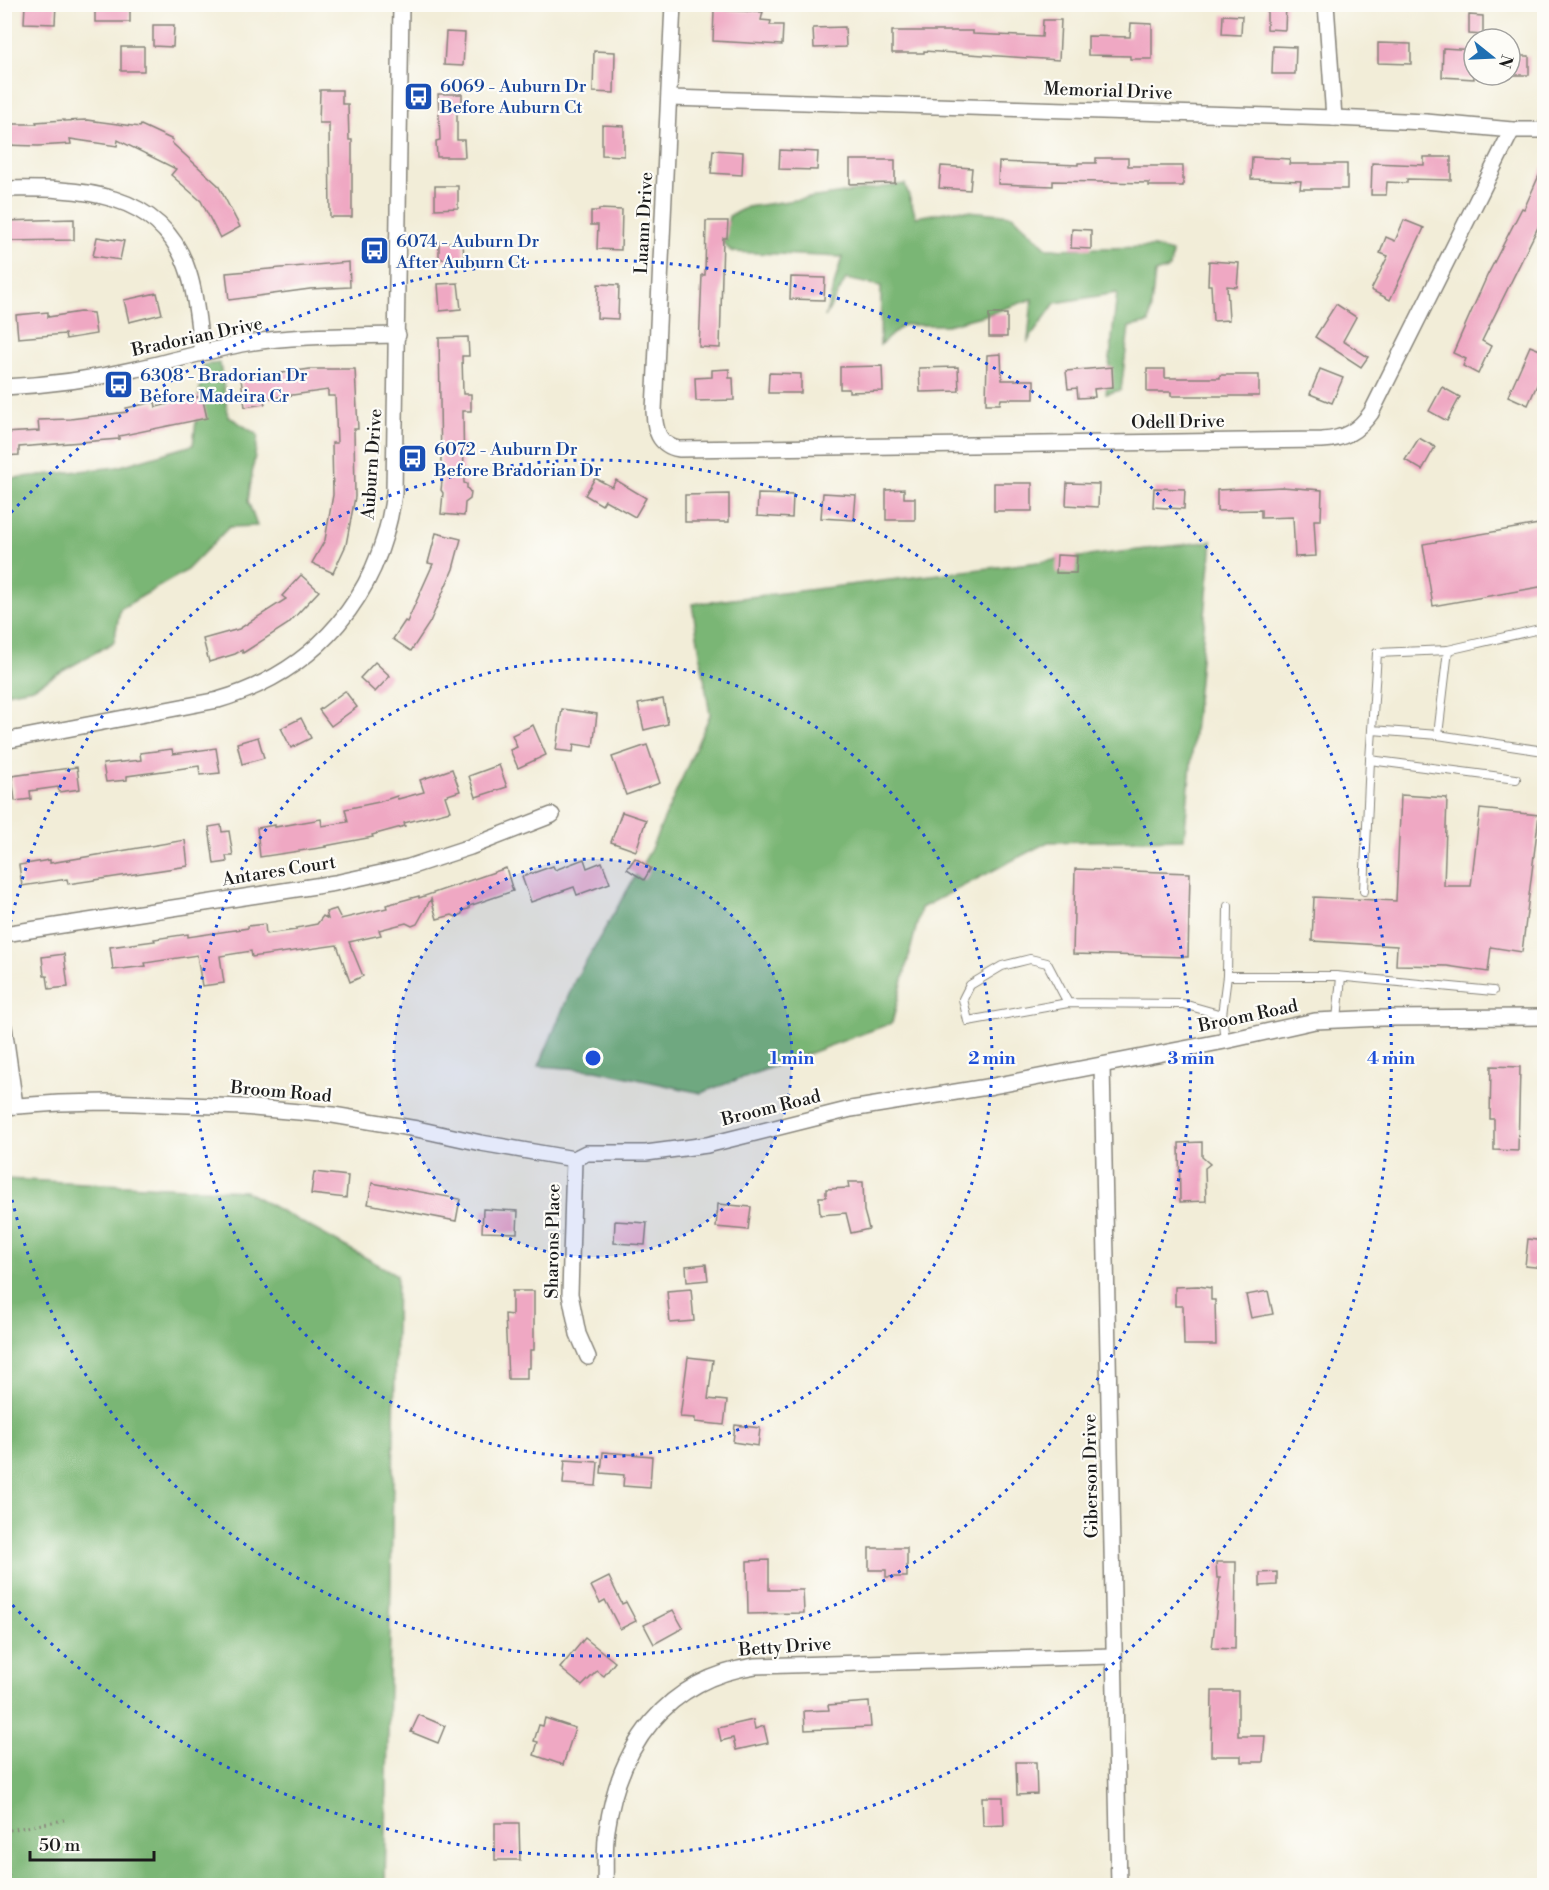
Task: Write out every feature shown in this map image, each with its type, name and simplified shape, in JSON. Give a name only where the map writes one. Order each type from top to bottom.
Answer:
[{"type":"street","name":"Auburn Drive","points":[[4,741],[234,695],[268,681],[289,668],[327,636],[348,612],[364,587],[380,554],[394,493],[401,4]]},
{"type":"street","name":"Luann Drive","points":[[662,442],[655,425],[654,411],[670,98],[672,4]]},
{"type":"street","points":[[1326,4],[1334,118]]},
{"type":"street","name":"Memorial Drive","points":[[670,98],[1334,118],[1426,122],[1512,130],[1545,130]]},
{"type":"street","name":"Odell Drive","points":[[662,442],[670,448],[679,449],[1341,438],[1358,428],[1371,413],[1512,130]]},
{"type":"street","points":[[4,189],[48,188],[100,194],[134,206],[158,224],[174,242],[189,274],[202,352]]},
{"type":"street","name":"Bradorian Drive","points":[[4,387],[69,381],[136,369],[202,352],[250,343],[310,337],[398,336]]},
{"type":"street","name":"Antares Court","points":[[4,934],[334,883],[409,867],[470,847],[552,815]]},
{"type":"street","name":"Broom Road","points":[[10,1106],[59,1102],[144,1102],[243,1107],[333,1115],[574,1159],[586,1153],[646,1153],[707,1144],[851,1109],[993,1086],[1315,1021],[1545,1017]]},
{"type":"street","points":[[4,1027],[10,1106]]},
{"type":"street","name":"Giberson Drive","points":[[1102,1065],[1119,1886]]},
{"type":"street","name":"Sharons Place","points":[[574,1159],[570,1294],[578,1334],[588,1357]]},
{"type":"street","name":"Betty Drive","points":[[605,1886],[606,1832],[619,1776],[630,1752],[644,1730],[662,1710],[682,1694],[705,1681],[729,1671],[755,1666],[1113,1656]]},
{"type":"lane","points":[[1364,891],[1377,653],[1448,650],[1545,628]]},
{"type":"lane","points":[[1438,735],[1448,650]]},
{"type":"lane","points":[[1372,730],[1438,735],[1545,751]]},
{"type":"lane","points":[[1370,760],[1516,779]]},
{"type":"lane","points":[[1225,1041],[1222,1015],[1227,976],[1228,906]]},
{"type":"lane","points":[[1068,1003],[1047,963],[1030,959],[1002,966],[970,985],[963,999],[968,1021],[1068,1003],[1183,1005],[1222,1015]]},
{"type":"lane","points":[[1227,976],[1341,977],[1493,991]]},
{"type":"lane","points":[[1337,1020],[1341,977]]},
{"type":"path","points":[[4,1831],[64,1820]]},
{"type":"path","points":[[4,1851],[11,1886]]},
{"type":"green space","points":[[905,184],[916,217],[957,210],[1012,215],[1048,249],[1154,247],[1172,252],[1170,268],[1155,273],[1149,323],[1129,327],[1121,390],[1106,394],[1117,293],[1055,303],[1028,341],[1032,299],[947,325],[903,325],[880,345],[881,286],[846,279],[825,317],[842,257],[732,252],[723,243],[729,216],[747,207]]},
{"type":"green space","points":[[220,363],[228,416],[258,435],[248,501],[257,526],[229,527],[186,571],[120,609],[114,642],[33,688],[5,693],[5,479],[117,467],[193,445],[203,365]]},
{"type":"green space","points":[[1212,541],[1184,839],[1048,842],[921,908],[892,1023],[701,1093],[596,1070],[539,1066],[575,980],[650,851],[710,715],[692,604]]},
{"type":"green space","points":[[4,1179],[245,1191],[397,1275],[385,1885],[5,1885]]},
{"type":"building","points":[[25,4],[56,4],[55,24],[24,23]]},
{"type":"building","points":[[95,4],[130,4],[130,22],[95,22]]},
{"type":"building","points":[[1267,4],[1286,4],[1285,30],[1267,29]]},
{"type":"building","points":[[714,10],[763,12],[761,20],[771,21],[770,25],[783,25],[782,45],[713,41]]},
{"type":"building","points":[[1223,15],[1242,16],[1241,35],[1222,34]]},
{"type":"building","points":[[1469,15],[1483,16],[1483,27],[1469,27]]},
{"type":"building","points":[[1043,20],[1061,20],[1059,60],[924,51],[924,53],[892,53],[892,31],[973,31],[973,34],[1042,37]]},
{"type":"building","points":[[1131,23],[1152,24],[1152,59],[1088,55],[1088,36],[1130,37]]},
{"type":"building","points":[[153,25],[174,25],[173,47],[153,46]]},
{"type":"building","points":[[845,27],[846,47],[814,48],[813,28]]},
{"type":"building","points":[[446,32],[465,33],[463,66],[444,65]]},
{"type":"building","points":[[1378,43],[1411,44],[1411,64],[1378,63]]},
{"type":"building","points":[[1273,46],[1296,47],[1295,74],[1272,74]]},
{"type":"building","points":[[121,47],[144,47],[144,71],[121,71]]},
{"type":"building","points":[[1443,48],[1462,49],[1462,78],[1442,77]]},
{"type":"building","points":[[594,51],[615,52],[614,93],[593,92]]},
{"type":"building","points":[[1522,56],[1529,56],[1529,75],[1522,75]]},
{"type":"building","points":[[320,90],[342,90],[342,104],[348,104],[349,140],[352,140],[352,217],[330,217],[329,123],[319,123]]},
{"type":"building","points":[[438,94],[462,94],[462,110],[457,110],[457,140],[464,140],[465,157],[437,157],[436,141],[440,140]]},
{"type":"building","points":[[87,120],[140,127],[141,125],[173,140],[172,143],[218,185],[240,227],[220,238],[201,201],[171,175],[176,169],[118,140],[117,146],[70,139],[71,144],[4,145],[4,124],[37,124],[36,122]]},
{"type":"building","points":[[602,125],[624,126],[624,156],[602,155]]},
{"type":"building","points":[[713,150],[743,152],[742,175],[711,173]]},
{"type":"building","points":[[780,150],[818,152],[817,170],[779,169]]},
{"type":"building","points":[[1252,157],[1290,159],[1289,164],[1347,164],[1347,189],[1300,189],[1301,181],[1251,179]]},
{"type":"building","points":[[1424,157],[1451,157],[1451,180],[1407,179],[1407,183],[1387,182],[1386,195],[1371,195],[1372,163],[1424,165]]},
{"type":"building","points":[[1096,158],[1128,158],[1128,166],[1183,166],[1183,186],[1053,181],[1053,186],[998,184],[999,162],[1078,165],[1078,163],[1096,163]]},
{"type":"building","points":[[850,160],[895,160],[895,183],[850,184]]},
{"type":"building","points":[[1545,162],[1545,213],[1482,341],[1491,346],[1478,374],[1463,366],[1466,359],[1453,353],[1487,276],[1522,208],[1524,209]]},
{"type":"building","points":[[941,166],[972,168],[970,190],[939,188]]},
{"type":"building","points":[[435,186],[458,186],[458,208],[435,209]]},
{"type":"building","points":[[599,209],[622,210],[621,250],[597,249],[598,225],[591,225],[591,211],[599,211]]},
{"type":"building","points":[[74,219],[74,240],[4,241],[4,221]]},
{"type":"building","points":[[1404,220],[1424,228],[1390,300],[1371,290],[1388,256],[1380,253],[1386,237],[1395,241]]},
{"type":"building","points":[[706,221],[728,221],[727,238],[723,238],[720,348],[699,347],[702,275],[705,275]]},
{"type":"building","points":[[1072,229],[1091,230],[1091,249],[1071,248]]},
{"type":"building","points":[[97,237],[124,241],[120,260],[93,256]]},
{"type":"building","points":[[439,242],[463,242],[464,259],[439,259]]},
{"type":"building","points":[[1209,261],[1239,263],[1237,287],[1227,286],[1229,320],[1213,321],[1211,285],[1208,285]]},
{"type":"building","points":[[349,262],[350,287],[310,289],[229,300],[226,273]]},
{"type":"building","points":[[791,277],[825,278],[824,300],[790,299]]},
{"type":"building","points":[[458,283],[461,309],[440,311],[438,284]]},
{"type":"building","points":[[598,284],[619,285],[618,319],[597,318]]},
{"type":"building","points":[[157,293],[162,314],[129,322],[124,300]]},
{"type":"building","points":[[1336,304],[1356,317],[1343,341],[1368,357],[1361,367],[1315,337]]},
{"type":"building","points":[[48,312],[48,317],[80,312],[93,313],[96,334],[66,339],[65,334],[18,338],[16,315]]},
{"type":"building","points":[[989,314],[1007,314],[1007,337],[989,337]]},
{"type":"building","points":[[468,337],[469,356],[462,356],[463,394],[471,394],[471,411],[463,411],[464,483],[467,484],[471,493],[470,499],[465,503],[464,516],[441,514],[444,465],[441,466],[439,338]]},
{"type":"building","points":[[1530,346],[1545,352],[1545,367],[1528,405],[1508,396]]},
{"type":"building","points":[[1001,354],[1002,380],[1034,380],[1034,399],[1001,399],[1000,404],[986,404],[987,355]]},
{"type":"building","points":[[882,366],[883,391],[849,392],[849,389],[840,389],[840,367]]},
{"type":"building","points":[[958,367],[959,391],[920,392],[919,368]]},
{"type":"building","points":[[1112,367],[1113,387],[1094,389],[1095,397],[1078,398],[1077,388],[1068,389],[1066,371]]},
{"type":"building","points":[[310,369],[355,369],[358,429],[354,429],[355,497],[346,545],[333,573],[312,563],[325,540],[333,495],[332,443],[337,443],[335,396],[328,396],[328,390],[264,399],[265,404],[245,407],[241,379]]},
{"type":"building","points":[[729,369],[729,378],[733,378],[734,400],[696,401],[695,378],[712,377],[712,370]]},
{"type":"building","points":[[1147,369],[1165,369],[1165,378],[1259,375],[1259,396],[1171,396],[1171,392],[1147,392]]},
{"type":"building","points":[[1320,369],[1343,378],[1332,403],[1310,394]]},
{"type":"building","points":[[769,373],[801,374],[801,393],[768,393]]},
{"type":"building","points":[[1442,387],[1460,397],[1447,421],[1429,411]]},
{"type":"building","points":[[202,396],[207,418],[119,436],[119,439],[19,447],[19,455],[4,456],[4,433],[39,431],[38,420],[70,419],[127,412],[126,408],[155,402],[156,407]]},
{"type":"building","points":[[1419,438],[1435,447],[1422,470],[1405,460]]},
{"type":"building","points":[[595,478],[612,487],[616,480],[646,498],[635,517],[605,500],[602,505],[585,495]]},
{"type":"building","points":[[994,483],[1032,483],[1032,511],[994,511]]},
{"type":"building","points":[[1067,483],[1099,484],[1098,507],[1066,505]]},
{"type":"building","points":[[1282,487],[1322,490],[1321,520],[1314,520],[1316,556],[1295,557],[1293,517],[1261,518],[1261,510],[1217,511],[1217,490]]},
{"type":"building","points":[[1154,488],[1185,489],[1184,509],[1153,507]]},
{"type":"building","points":[[904,489],[904,498],[915,498],[915,520],[886,520],[886,490]]},
{"type":"building","points":[[823,493],[856,495],[854,520],[821,518]]},
{"type":"building","points":[[729,494],[729,522],[685,522],[685,495]]},
{"type":"building","points":[[758,494],[793,495],[792,518],[757,516]]},
{"type":"building","points":[[1545,523],[1545,586],[1433,606],[1423,544]]},
{"type":"building","points":[[436,533],[461,539],[453,569],[430,622],[411,651],[393,639],[405,621],[407,622],[433,564],[428,563]]},
{"type":"building","points":[[1057,555],[1077,556],[1076,573],[1056,573]]},
{"type":"building","points":[[301,575],[319,591],[288,624],[243,653],[242,650],[209,662],[203,639],[239,629],[286,599],[282,596]]},
{"type":"building","points":[[375,662],[390,676],[375,692],[360,678]]},
{"type":"building","points":[[345,691],[357,707],[331,726],[319,710]]},
{"type":"building","points":[[663,699],[668,724],[644,730],[638,704]]},
{"type":"building","points":[[562,709],[597,714],[593,747],[574,744],[573,752],[556,750]]},
{"type":"building","points":[[301,718],[311,738],[291,748],[281,728]]},
{"type":"building","points":[[533,725],[546,755],[518,768],[510,750],[517,747],[512,735]]},
{"type":"building","points":[[258,737],[264,758],[242,764],[237,743]]},
{"type":"building","points":[[647,745],[660,783],[626,795],[612,757]]},
{"type":"building","points":[[216,748],[220,773],[200,775],[199,766],[127,776],[127,780],[106,782],[103,764],[141,760],[140,753],[172,749],[173,754]]},
{"type":"building","points":[[499,765],[507,787],[476,797],[469,776]]},
{"type":"building","points":[[77,767],[80,789],[59,792],[58,787],[30,791],[31,799],[15,801],[12,776]]},
{"type":"building","points":[[452,769],[460,791],[445,796],[450,811],[404,823],[405,826],[372,835],[373,837],[260,857],[257,828],[321,819],[322,826],[348,822],[345,809],[424,792],[420,780]]},
{"type":"building","points":[[1401,795],[1447,798],[1444,886],[1471,886],[1480,809],[1539,815],[1522,952],[1491,947],[1488,972],[1447,966],[1396,965],[1397,946],[1312,941],[1314,897],[1396,901]]},
{"type":"building","points":[[622,812],[646,820],[636,851],[611,842]]},
{"type":"building","points":[[221,825],[222,832],[229,831],[233,856],[226,856],[227,862],[214,864],[209,827]]},
{"type":"building","points":[[185,840],[188,866],[68,884],[67,879],[22,886],[19,865],[50,860],[50,863]]},
{"type":"building","points":[[635,858],[651,868],[644,880],[627,869]]},
{"type":"building","points":[[584,859],[587,868],[602,862],[610,883],[577,895],[574,887],[531,902],[522,877],[553,866],[555,870]]},
{"type":"building","points":[[506,868],[513,891],[469,906],[469,909],[456,917],[452,915],[437,919],[431,899],[417,924],[412,926],[406,923],[379,930],[381,935],[349,942],[363,976],[350,982],[337,945],[252,957],[251,951],[220,956],[224,983],[202,986],[197,955],[145,963],[146,966],[113,970],[110,947],[265,924],[266,934],[296,930],[296,928],[317,924],[323,916],[328,919],[326,912],[336,909],[341,919],[387,908],[386,905],[419,896],[419,898]]},
{"type":"building","points":[[1075,869],[1190,873],[1188,957],[1073,954]]},
{"type":"building","points":[[64,954],[68,987],[49,989],[47,976],[44,976],[42,957]]},
{"type":"building","points":[[1491,1066],[1520,1067],[1518,1151],[1494,1150],[1494,1119],[1490,1119]]},
{"type":"building","points":[[1202,1142],[1202,1157],[1210,1164],[1205,1168],[1206,1201],[1180,1202],[1179,1143]]},
{"type":"building","points":[[314,1172],[348,1176],[346,1198],[311,1194]]},
{"type":"building","points":[[848,1182],[863,1182],[864,1211],[869,1229],[851,1233],[846,1213],[820,1215],[819,1197],[826,1197],[826,1189],[849,1188]]},
{"type":"building","points":[[372,1183],[460,1199],[456,1221],[368,1204]]},
{"type":"building","points":[[718,1204],[751,1207],[748,1230],[716,1227]]},
{"type":"building","points":[[483,1209],[518,1211],[517,1233],[482,1232]]},
{"type":"building","points":[[615,1221],[647,1223],[645,1245],[614,1243]]},
{"type":"building","points":[[1528,1239],[1545,1241],[1545,1268],[1525,1266]]},
{"type":"building","points":[[706,1264],[708,1280],[687,1282],[686,1266]]},
{"type":"building","points":[[1175,1287],[1211,1288],[1211,1300],[1215,1300],[1216,1345],[1184,1345],[1183,1306],[1175,1306]]},
{"type":"building","points":[[691,1289],[694,1321],[670,1323],[667,1291]]},
{"type":"building","points":[[512,1291],[534,1291],[534,1350],[530,1350],[530,1368],[527,1368],[527,1379],[508,1379],[505,1314],[512,1315]]},
{"type":"building","points":[[1268,1291],[1273,1314],[1251,1318],[1246,1295]]},
{"type":"building","points":[[688,1357],[713,1360],[708,1399],[727,1401],[724,1425],[695,1422],[695,1418],[680,1417]]},
{"type":"building","points":[[735,1425],[760,1428],[758,1446],[733,1442]]},
{"type":"building","points":[[603,1452],[652,1456],[650,1488],[623,1486],[624,1475],[601,1473]]},
{"type":"building","points":[[565,1460],[598,1462],[596,1486],[563,1484]]},
{"type":"building","points":[[869,1548],[907,1548],[907,1577],[886,1577],[886,1570],[869,1570]]},
{"type":"building","points":[[769,1560],[769,1590],[803,1590],[804,1613],[748,1614],[747,1561]]},
{"type":"building","points":[[1216,1562],[1236,1562],[1235,1649],[1212,1648],[1220,1578],[1217,1578]]},
{"type":"building","points":[[1277,1572],[1277,1585],[1260,1586],[1260,1573]]},
{"type":"building","points":[[609,1577],[622,1604],[626,1602],[636,1621],[620,1629],[605,1600],[600,1603],[591,1586]]},
{"type":"building","points":[[673,1610],[683,1628],[654,1644],[644,1625]]},
{"type":"building","points":[[585,1638],[615,1662],[604,1676],[597,1671],[582,1686],[560,1668]]},
{"type":"building","points":[[1212,1691],[1238,1691],[1238,1736],[1265,1736],[1263,1762],[1241,1762],[1241,1756],[1211,1756]]},
{"type":"building","points":[[869,1702],[871,1727],[805,1730],[804,1711],[829,1710],[828,1705]]},
{"type":"building","points":[[419,1715],[445,1726],[438,1743],[411,1732]]},
{"type":"building","points":[[545,1718],[575,1728],[563,1765],[534,1755],[538,1742],[534,1741],[539,1725],[543,1726]]},
{"type":"building","points":[[753,1720],[755,1729],[764,1726],[768,1743],[736,1750],[733,1738],[721,1741],[718,1728]]},
{"type":"building","points":[[1016,1762],[1036,1762],[1037,1794],[1017,1795]]},
{"type":"building","points":[[982,1797],[1003,1797],[1004,1825],[983,1826]]},
{"type":"building","points":[[495,1823],[519,1823],[520,1860],[495,1860]]},
{"type":"place","name":"6069 - Auburn Dr Before Auburn Ct","points":[[419,96]]},
{"type":"place","name":"6074 - Auburn Dr After Auburn Ct","points":[[375,251]]},
{"type":"place","name":"6308 - Bradorian Dr Before Madeira Cr","points":[[119,385]]},
{"type":"place","name":"6072 - Auburn Dr Before Bradorian Dr","points":[[413,459]]}]
